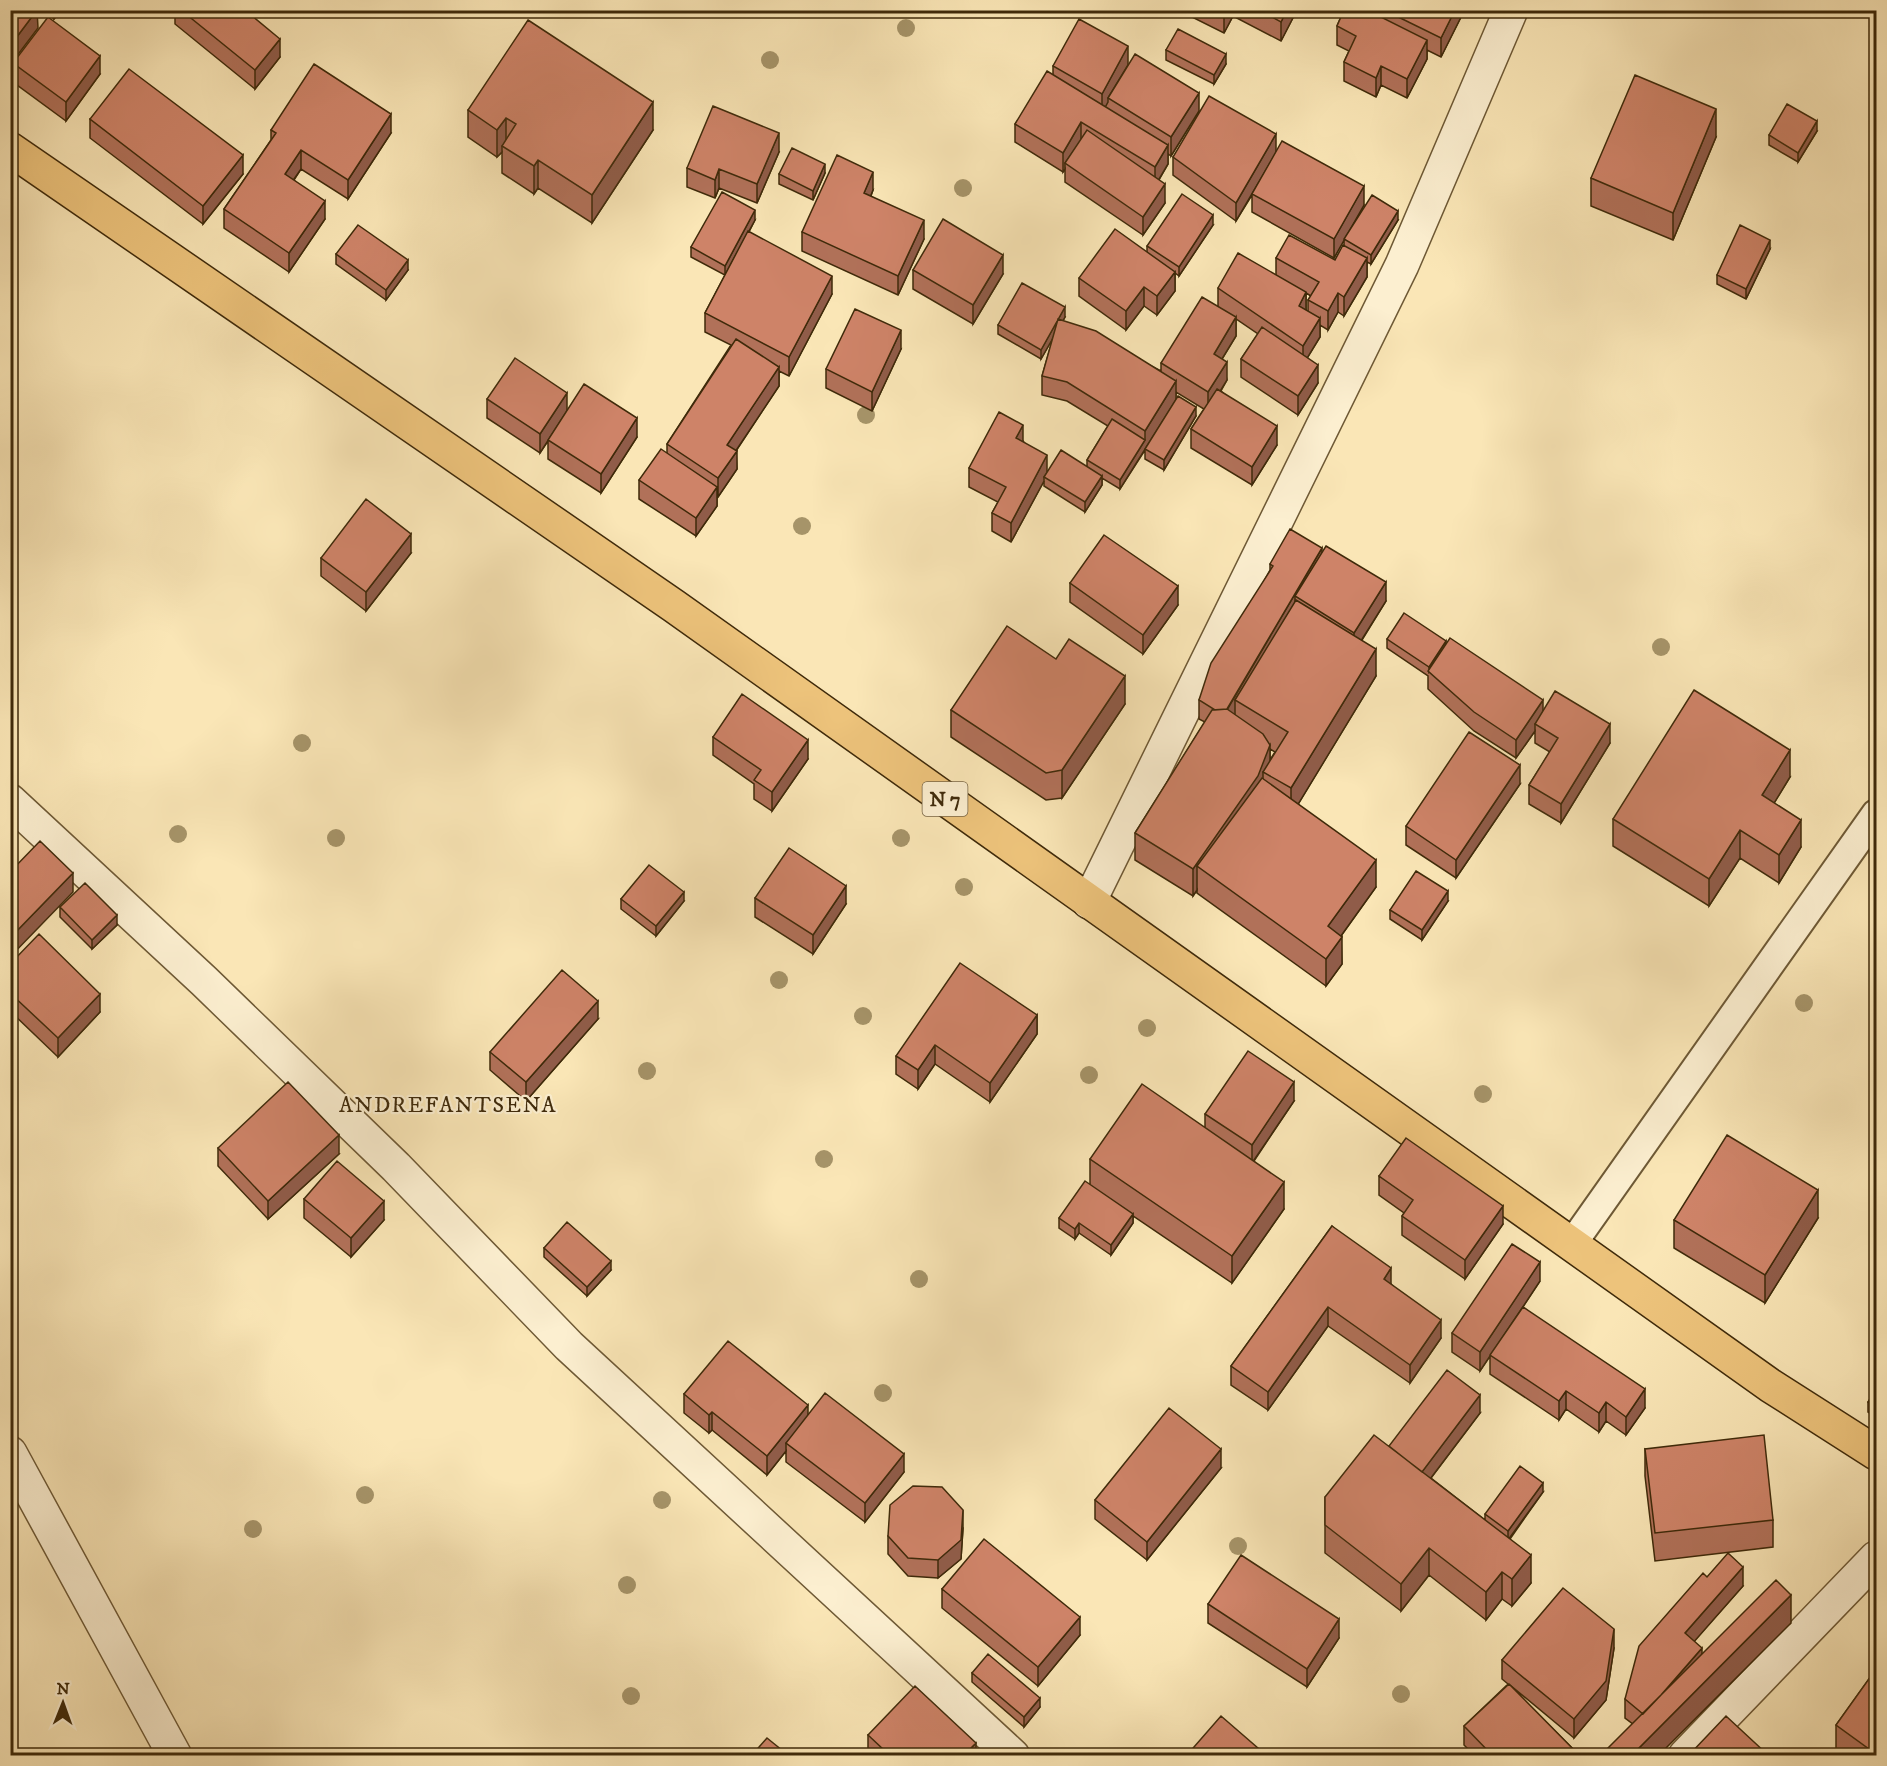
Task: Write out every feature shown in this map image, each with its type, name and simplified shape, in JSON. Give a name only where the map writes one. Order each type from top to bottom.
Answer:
[{"type":"main road","name":"N 7","points":[[10,149],[683,613],[1771,1386],[1876,1453]]},
{"type":"street","points":[[1089,902],[1402,266],[1511,10]]},
{"type":"street","points":[[10,801],[204,981],[396,1167],[569,1346],[1013,1755]]},
{"type":"street","points":[[10,1453],[175,1755]]},
{"type":"street","points":[[1685,1755],[1876,1558]]},
{"type":"lane","points":[[1572,1244],[1876,814]]},
{"type":"building","points":[[10,10],[37,10],[10,46]]},
{"type":"building","points":[[181,10],[245,10],[280,39],[255,70]]},
{"type":"building","points":[[1259,10],[1287,10],[1281,22]]},
{"type":"building","points":[[1344,10],[1367,10],[1427,40],[1407,79],[1381,66],[1376,78],[1344,62],[1356,36],[1337,26]]},
{"type":"building","points":[[1384,10],[1455,10],[1441,38]]},
{"type":"building","points":[[48,17],[100,56],[66,102],[13,63]]},
{"type":"building","points":[[1079,19],[1128,46],[1102,94],[1053,66]]},
{"type":"building","points":[[528,20],[653,102],[592,195],[538,160],[534,166],[502,146],[516,124],[506,118],[497,130],[468,110]]},
{"type":"building","points":[[1178,29],[1226,54],[1214,75],[1166,50]]},
{"type":"building","points":[[1135,54],[1199,93],[1171,137],[1108,98]]},
{"type":"building","points":[[314,64],[391,114],[348,180],[301,150],[285,174],[325,201],[289,253],[224,209],[276,133],[271,130]]},
{"type":"building","points":[[129,69],[243,155],[203,206],[90,119]]},
{"type":"building","points":[[1047,71],[1168,145],[1155,167],[1081,122],[1063,153],[1015,124]]},
{"type":"building","points":[[1635,75],[1716,109],[1673,213],[1591,178]]},
{"type":"building","points":[[1209,96],[1276,134],[1236,203],[1173,157]]},
{"type":"building","points":[[1787,104],[1817,121],[1798,153],[1769,135]]},
{"type":"building","points":[[713,106],[779,133],[757,184],[719,169],[715,180],[687,168]]},
{"type":"building","points":[[1087,130],[1165,184],[1143,217],[1065,163]]},
{"type":"building","points":[[1282,141],[1364,186],[1334,239],[1252,194]]},
{"type":"building","points":[[792,148],[825,164],[813,191],[779,174]]},
{"type":"building","points":[[837,155],[873,172],[864,193],[924,220],[898,276],[802,232]]},
{"type":"building","points":[[722,192],[755,210],[725,266],[691,247]]},
{"type":"building","points":[[1182,194],[1213,215],[1179,267],[1147,246]]},
{"type":"building","points":[[1372,195],[1398,211],[1371,255],[1344,239]]},
{"type":"building","points":[[943,219],[1003,255],[973,305],[913,270]]},
{"type":"building","points":[[358,225],[408,260],[386,290],[336,254]]},
{"type":"building","points":[[1740,225],[1770,240],[1746,289],[1717,275]]},
{"type":"building","points":[[1115,229],[1175,272],[1157,296],[1144,287],[1126,311],[1079,278]]},
{"type":"building","points":[[748,231],[832,276],[789,357],[705,313]]},
{"type":"building","points":[[1289,235],[1335,260],[1343,245],[1367,258],[1344,297],[1338,293],[1328,311],[1308,300],[1319,282],[1276,258]]},
{"type":"building","points":[[1238,253],[1306,292],[1299,306],[1320,318],[1303,346],[1218,288]]},
{"type":"building","points":[[1022,283],[1065,307],[1041,350],[998,325]]},
{"type":"building","points":[[1202,297],[1236,317],[1214,354],[1227,362],[1208,392],[1161,363]]},
{"type":"building","points":[[855,309],[901,330],[872,392],[826,369]]},
{"type":"building","points":[[1058,319],[1096,331],[1176,381],[1145,431],[1067,382],[1042,376]]},
{"type":"building","points":[[1262,327],[1318,365],[1298,396],[1241,359]]},
{"type":"building","points":[[736,339],[779,367],[727,445],[737,451],[718,478],[667,444]]},
{"type":"building","points":[[515,358],[567,393],[540,434],[487,399]]},
{"type":"building","points":[[584,384],[637,418],[601,474],[548,440]]},
{"type":"building","points":[[1217,389],[1277,426],[1252,467],[1191,429]]},
{"type":"building","points":[[1178,396],[1196,407],[1164,460],[1145,449]]},
{"type":"building","points":[[999,412],[1023,425],[1016,438],[1047,455],[1011,523],[992,513],[1006,487],[969,468]]},
{"type":"building","points":[[1112,419],[1145,440],[1120,480],[1087,460]]},
{"type":"building","points":[[661,449],[717,487],[696,518],[639,480]]},
{"type":"building","points":[[1061,450],[1102,476],[1085,502],[1044,477]]},
{"type":"building","points":[[366,499],[411,534],[366,592],[321,558]]},
{"type":"building","points":[[1290,529],[1322,548],[1227,709],[1215,710],[1199,700],[1211,663],[1273,566],[1270,564]]},
{"type":"building","points":[[1104,535],[1178,586],[1143,635],[1070,583]]},
{"type":"building","points":[[1326,546],[1386,582],[1354,633],[1295,596]]},
{"type":"building","points":[[1296,600],[1376,649],[1291,788],[1263,772],[1288,732],[1235,700]]},
{"type":"building","points":[[1404,613],[1446,641],[1429,667],[1387,639]]},
{"type":"building","points":[[1007,626],[1056,659],[1069,639],[1125,676],[1062,770],[1046,773],[951,710]]},
{"type":"building","points":[[1450,638],[1543,700],[1516,740],[1474,712],[1428,671]]},
{"type":"building","points":[[1694,690],[1790,750],[1762,795],[1801,820],[1779,855],[1740,830],[1709,879],[1613,819]]},
{"type":"building","points":[[1555,691],[1610,724],[1561,804],[1529,785],[1558,738],[1535,724]]},
{"type":"building","points":[[742,694],[808,740],[772,792],[754,780],[761,770],[713,737]]},
{"type":"building","points":[[1227,709],[1263,734],[1270,745],[1258,776],[1193,869],[1135,833],[1212,710]]},
{"type":"building","points":[[1469,732],[1520,765],[1456,860],[1406,826]]},
{"type":"building","points":[[1262,778],[1376,860],[1328,926],[1342,937],[1326,959],[1197,866]]},
{"type":"building","points":[[40,841],[73,873],[10,938],[10,872]]},
{"type":"building","points":[[789,848],[846,886],[813,935],[755,898]]},
{"type":"building","points":[[649,865],[684,892],[656,926],[621,899]]},
{"type":"building","points":[[1416,871],[1448,891],[1422,930],[1390,910]]},
{"type":"building","points":[[85,883],[117,915],[92,940],[60,907]]},
{"type":"building","points":[[39,934],[100,994],[58,1038],[10,993],[10,964]]},
{"type":"building","points":[[960,963],[1037,1015],[990,1083],[935,1045],[918,1070],[896,1056]]},
{"type":"building","points":[[562,970],[598,1001],[526,1082],[490,1052]]},
{"type":"building","points":[[1248,1051],[1294,1082],[1252,1145],[1205,1114]]},
{"type":"building","points":[[288,1082],[339,1135],[268,1201],[218,1148]]},
{"type":"building","points":[[1142,1084],[1284,1182],[1232,1256],[1090,1159]]},
{"type":"building","points":[[1727,1135],[1818,1190],[1765,1275],[1674,1220]]},
{"type":"building","points":[[1406,1138],[1503,1206],[1465,1260],[1402,1216],[1413,1200],[1379,1176]]},
{"type":"building","points":[[337,1161],[384,1201],[351,1238],[304,1199]]},
{"type":"building","points":[[1085,1181],[1133,1214],[1111,1245],[1079,1223],[1075,1229],[1059,1218]]},
{"type":"building","points":[[567,1222],[611,1261],[587,1287],[544,1248]]},
{"type":"building","points":[[1332,1226],[1391,1268],[1384,1279],[1441,1320],[1410,1365],[1328,1307],[1268,1392],[1231,1366]]},
{"type":"building","points":[[1512,1244],[1540,1262],[1480,1352],[1452,1333]]},
{"type":"building","points":[[1523,1307],[1645,1389],[1626,1417],[1606,1402],[1599,1413],[1566,1391],[1559,1401],[1490,1355]]},
{"type":"building","points":[[728,1341],[808,1405],[767,1456],[712,1412],[709,1415],[684,1394]]},
{"type":"building","points":[[1447,1370],[1480,1395],[1422,1472],[1389,1446]]},
{"type":"building","points":[[1876,1390],[1876,1408],[1868,1402]]},
{"type":"building","points":[[825,1393],[904,1454],[865,1503],[786,1443]]},
{"type":"building","points":[[1169,1408],[1221,1449],[1147,1542],[1095,1500]]},
{"type":"building","points":[[1374,1435],[1531,1555],[1512,1579],[1502,1572],[1486,1592],[1429,1548],[1401,1584],[1325,1525],[1325,1497]]},
{"type":"building","points":[[1764,1435],[1773,1520],[1655,1533],[1645,1449]]},
{"type":"building","points":[[1520,1466],[1543,1483],[1508,1531],[1485,1514]]},
{"type":"building","points":[[913,1486],[942,1487],[963,1510],[961,1540],[938,1560],[908,1558],[888,1536],[890,1505]]},
{"type":"building","points":[[984,1539],[1080,1617],[1038,1667],[942,1589]]},
{"type":"building","points":[[1728,1553],[1743,1567],[1685,1633],[1702,1648],[1643,1714],[1625,1699],[1639,1646],[1703,1573],[1707,1577]]},
{"type":"building","points":[[1241,1555],[1339,1619],[1307,1669],[1208,1604]]},
{"type":"building","points":[[1776,1580],[1791,1595],[1632,1755],[1601,1755]]},
{"type":"building","points":[[1563,1588],[1614,1629],[1606,1681],[1574,1719],[1502,1660]]},
{"type":"building","points":[[988,1654],[1040,1698],[1024,1717],[972,1673]]},
{"type":"building","points":[[1876,1669],[1876,1754],[1836,1725]]},
{"type":"building","points":[[1509,1684],[1579,1755],[1492,1755],[1464,1726]]},
{"type":"building","points":[[915,1686],[976,1743],[964,1755],[879,1755],[884,1750],[868,1735]]},
{"type":"building","points":[[1221,1716],[1266,1755],[1187,1755]]},
{"type":"building","points":[[1726,1716],[1768,1755],[1689,1755]]},
{"type":"building","points":[[767,1738],[788,1755],[752,1755]]},
{"type":"district","name":"ANDREFANTSENA","points":[[448,1104]]}]
